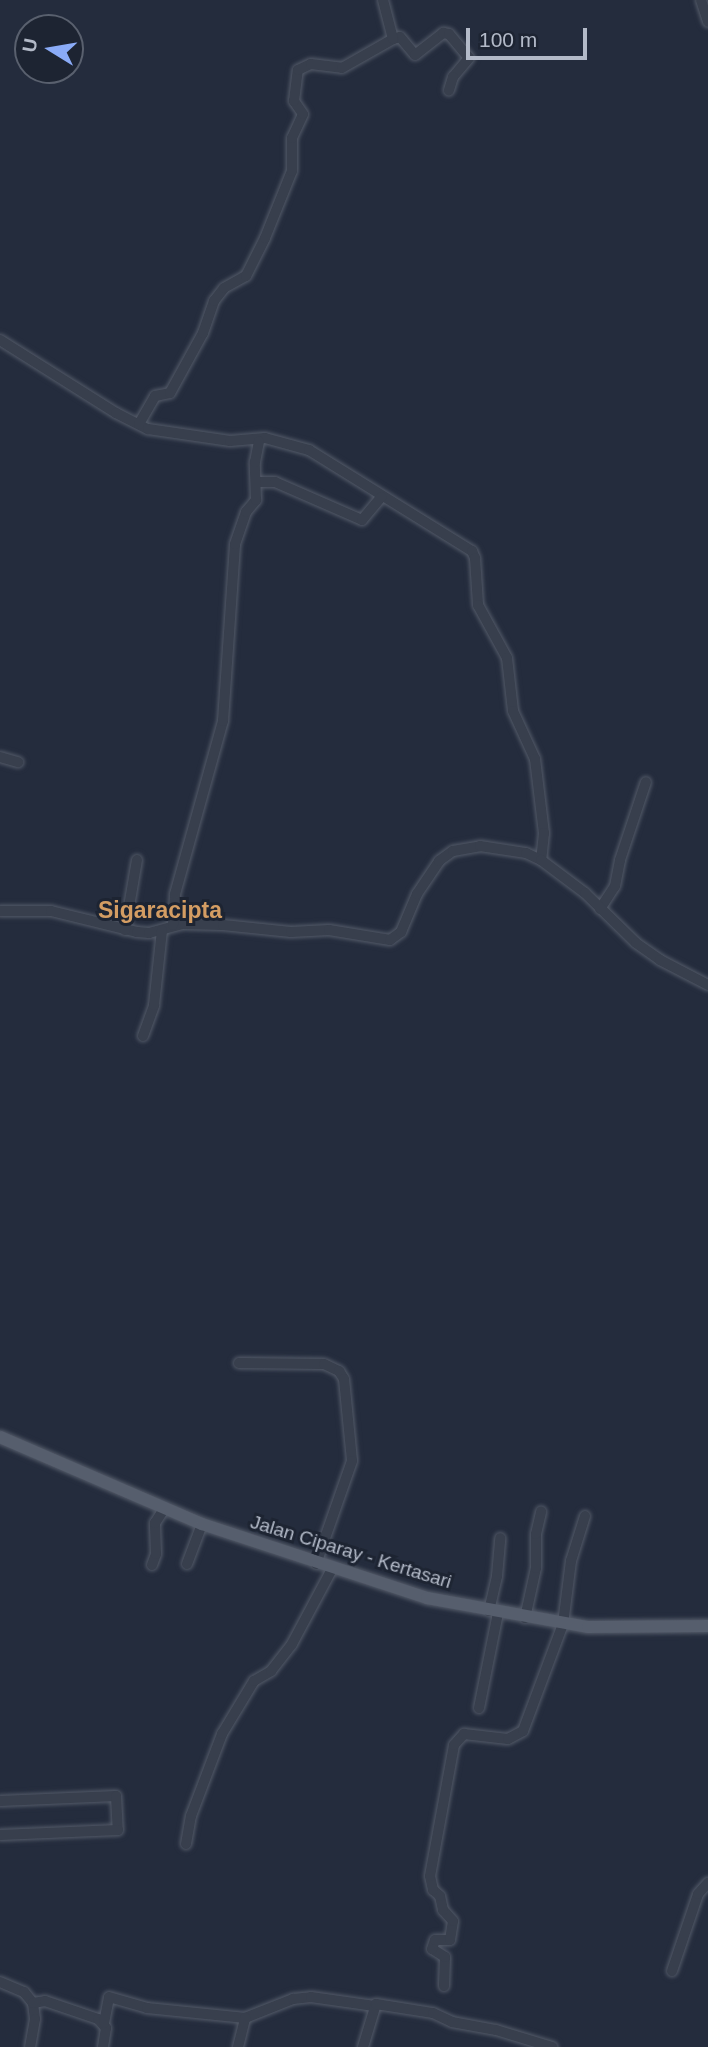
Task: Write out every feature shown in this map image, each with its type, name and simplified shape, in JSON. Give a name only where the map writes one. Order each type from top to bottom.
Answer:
[{"type":"main road","name":"Jalan Ciparay - Kertasari","points":[[0,1437],[202,1524],[316,1564],[427,1598],[563,1624],[615,1628],[708,1626]]},
{"type":"street","points":[[383,0],[393,39]]},
{"type":"street","points":[[701,0],[708,22]]},
{"type":"street","points":[[139,424],[155,396],[170,393],[203,333],[214,301],[224,288],[246,276],[270,228],[292,171],[292,138],[303,114],[294,102],[298,70],[311,64],[342,68],[401,37],[415,55],[443,33],[449,34],[469,58],[453,77],[449,90]]},
{"type":"street","points":[[0,340],[139,424],[182,436],[277,441],[309,450],[474,554],[478,605],[507,658],[513,711],[535,759],[544,833],[541,860]]},
{"type":"street","points":[[143,1036],[154,1005],[175,894],[223,721],[235,544],[246,512],[255,504],[255,462],[259,441]]},
{"type":"street","points":[[257,482],[275,482],[364,520],[381,496]]},
{"type":"street","points":[[0,757],[18,762]]},
{"type":"street","points":[[600,909],[615,886],[620,860],[646,782]]},
{"type":"street","points":[[0,911],[51,911],[125,930],[149,933],[168,928],[223,925],[291,932],[329,930],[390,940],[401,932],[429,873],[453,851],[480,846],[526,853],[541,860],[586,893],[636,943],[708,985]]},
{"type":"street","points":[[125,930],[137,860]]},
{"type":"street","points":[[239,1363],[324,1364],[339,1371],[344,1379],[352,1461],[316,1564]]},
{"type":"street","points":[[152,1565],[156,1554],[155,1523],[164,1509]]},
{"type":"street","points":[[525,1618],[536,1568],[536,1534],[541,1512]]},
{"type":"street","points":[[444,1986],[451,1966],[444,1955],[433,1952],[433,1943],[436,1940],[450,1940],[453,1921],[443,1910],[440,1896],[433,1890],[430,1876],[454,1745],[464,1734],[508,1740],[519,1735],[563,1624],[571,1561],[585,1516]]},
{"type":"street","points":[[187,1564],[202,1524]]},
{"type":"street","points":[[479,1708],[494,1612],[500,1538]]},
{"type":"street","points":[[186,1844],[191,1816],[222,1734],[254,1681],[271,1671],[292,1644],[332,1569]]},
{"type":"street","points":[[0,1801],[116,1796],[118,1830],[0,1835]]},
{"type":"street","points":[[672,1970],[698,1894],[708,1883]]},
{"type":"street","points":[[0,1982],[19,1988],[33,2003],[35,2019],[30,2047]]},
{"type":"street","points":[[103,2047],[109,1997],[146,2008],[245,2018],[270,2007],[310,1997],[433,2013],[452,2022],[496,2030],[552,2047]]},
{"type":"street","points":[[33,2003],[51,2003],[104,2023]]},
{"type":"street","points":[[363,2047],[374,2006]]},
{"type":"street","points":[[238,2047],[245,2018]]},
{"type":"district","name":"Sigaracipta","points":[[160,910]]}]
